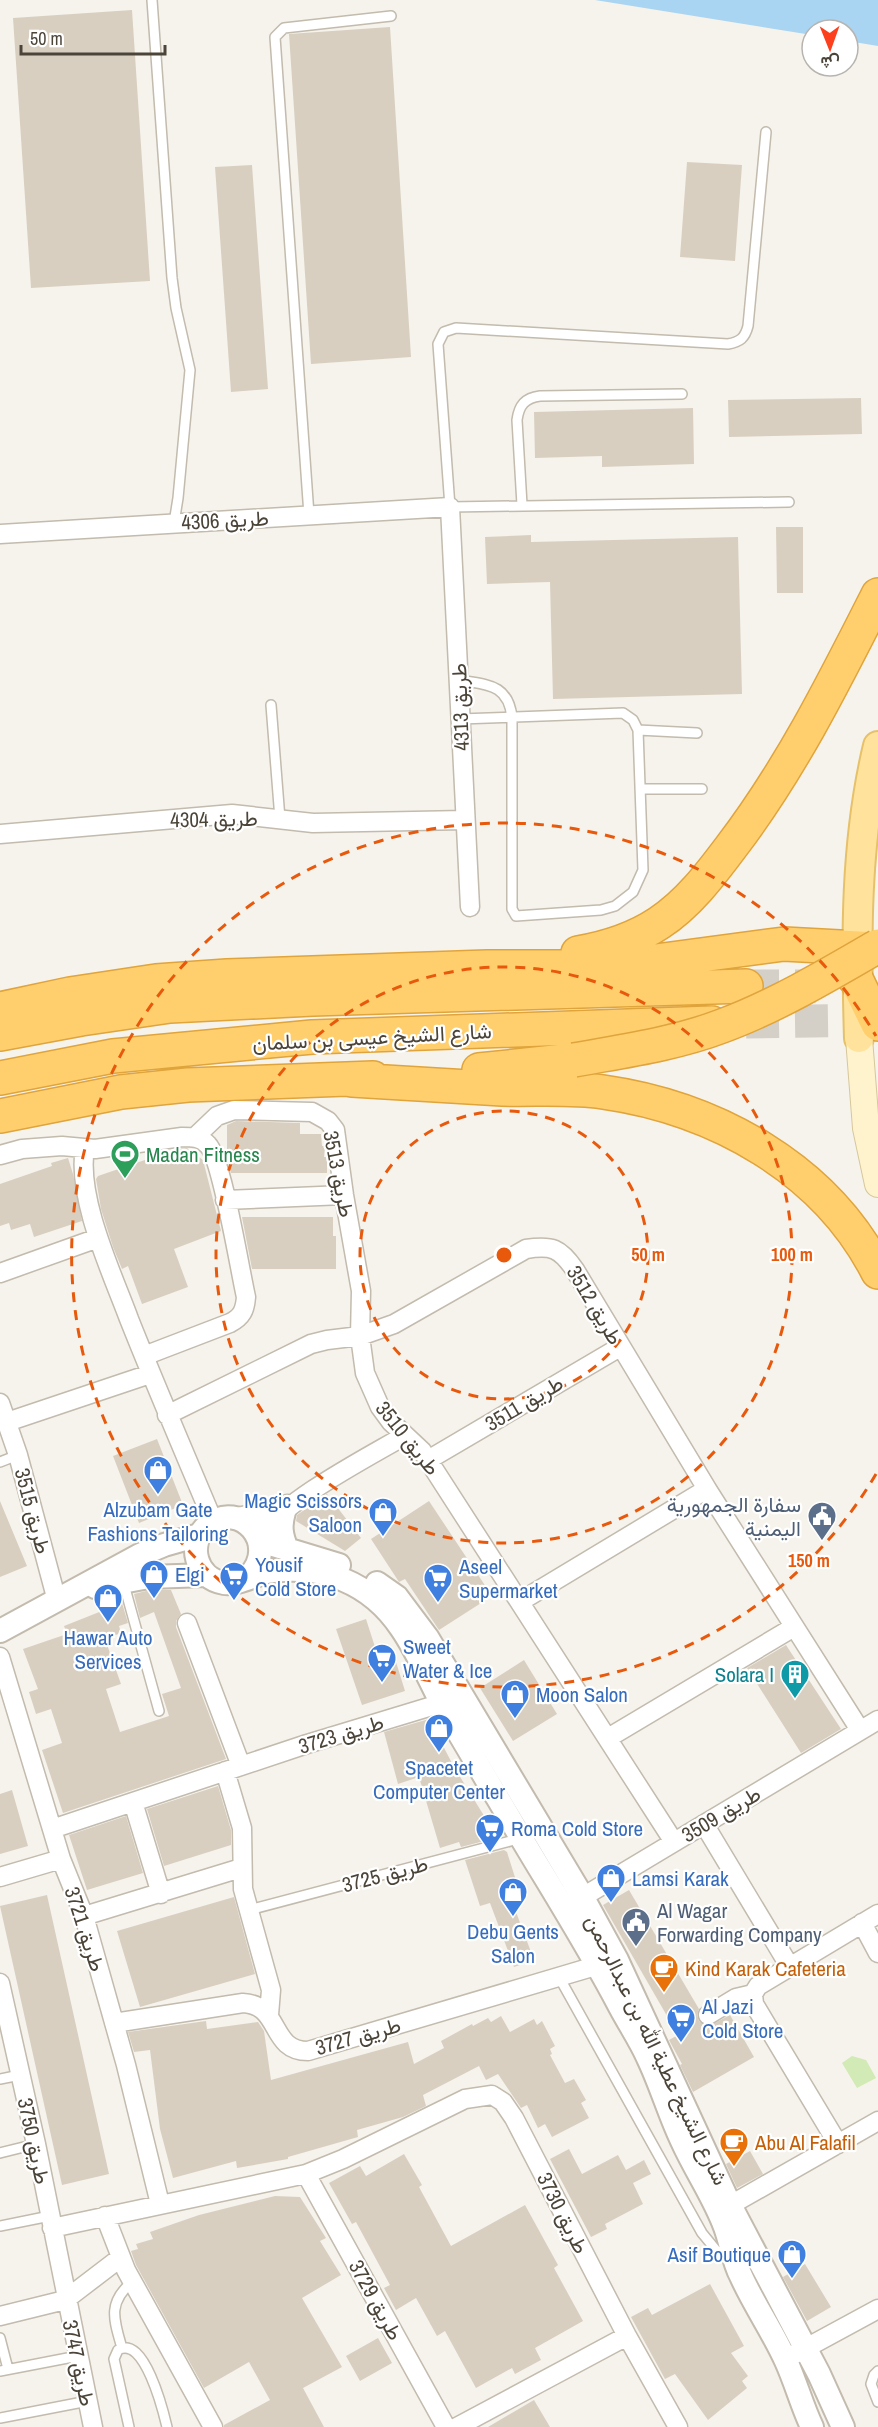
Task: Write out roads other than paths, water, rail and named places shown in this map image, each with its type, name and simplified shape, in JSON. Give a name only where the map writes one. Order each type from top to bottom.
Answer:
[{"type":"highway","points":[[487,968],[589,951],[629,940],[660,923],[684,902],[709,876],[747,827],[782,774],[878,595]]},
{"type":"highway","points":[[0,1009],[70,994],[156,981],[227,976],[487,968],[611,967],[784,944],[860,948]]},
{"type":"highway","points":[[860,948],[868,1009]]},
{"type":"highway","points":[[0,1116],[121,1092],[199,1085],[352,1080],[492,1070],[562,1062],[650,1046],[722,1026],[820,978],[860,948]]},
{"type":"highway","name":"شارع الشيخ عيسى بن سلمان","points":[[0,1034],[81,1019],[181,1006],[312,999],[746,986]]},
{"type":"highway","name":"شارع الشيخ عيسى بن سلمان","points":[[0,1078],[113,1056],[312,1038],[746,1022]]},
{"type":"highway","points":[[352,1080],[503,1089],[600,1091],[656,1102],[702,1117],[747,1138],[788,1165],[837,1211],[878,1272]]},
{"type":"main road","points":[[860,948],[857,906],[863,833],[869,783],[878,746]]},
{"type":"main road","points":[[868,1009],[866,1128],[878,1184]]},
{"type":"street","name":"طريق 4306","points":[[0,534],[450,507]]},
{"type":"street","name":"طريق 4313","points":[[450,507],[470,908]]},
{"type":"street","name":"طريق 4304","points":[[0,834],[232,814],[313,824],[464,820]]},
{"type":"street","name":"طريق 3513","points":[[195,1137],[213,1119],[229,1111],[312,1112],[328,1121],[335,1130],[361,1291],[360,1336]]},
{"type":"street","points":[[0,1155],[22,1149],[62,1146],[85,1148],[195,1137],[210,1146],[217,1162],[246,1297],[242,1315],[236,1321],[147,1365],[3,1423]]},
{"type":"street","points":[[85,1148],[84,1174],[98,1238],[167,1415],[215,1525]]},
{"type":"street","points":[[225,1200],[344,1196]]},
{"type":"street","points":[[0,1273],[98,1238]]},
{"type":"street","name":"طريق 3512","points":[[360,1336],[394,1324],[526,1249],[544,1247],[559,1251],[569,1261],[707,1489],[860,1730]]},
{"type":"street","points":[[167,1415],[311,1344],[360,1336]]},
{"type":"street","name":"طريق 3510","points":[[360,1336],[363,1364],[371,1391],[386,1415],[404,1436],[422,1451],[674,1842]]},
{"type":"street","name":"طريق 3511","points":[[428,1460],[620,1347]]},
{"type":"street","name":"طريق 3515","points":[[0,1403],[3,1423],[18,1455],[65,1597]]},
{"type":"street","points":[[259,1539],[268,1525],[303,1498],[404,1436]]},
{"type":"street","points":[[521,1602],[707,1489]]},
{"type":"street","points":[[0,1631],[140,1555],[215,1525],[303,1498]]},
{"type":"street","points":[[284,1512],[280,1524],[281,1537],[287,1549]]},
{"type":"street","points":[[243,1521],[252,1528],[259,1539],[260,1560],[249,1576],[232,1583],[214,1580],[200,1568],[195,1552],[215,1525],[243,1521]]},
{"type":"street","name":"شارع الشيخ عطية الله بن عبدالرحمن","points":[[259,1539],[364,1575],[379,1592],[522,1838],[573,1902]]},
{"type":"street","name":"شارع الشيخ عطية الله بن عبدالرحمن","points":[[249,1576],[292,1570],[316,1573],[340,1578],[379,1592],[408,1609],[427,1637],[607,1962],[648,2057],[673,2123],[805,2349],[840,2419]]},
{"type":"street","points":[[65,1597],[123,1581],[179,1575],[206,1575]]},
{"type":"street","points":[[187,1623],[233,1769],[242,1828],[243,1889],[271,1990],[269,2015]]},
{"type":"street","points":[[608,1738],[794,1627]]},
{"type":"street","name":"طريق 3721","points":[[0,1657],[61,1859],[84,1916],[160,2204]]},
{"type":"street","name":"طريق 3723","points":[[52,1829],[307,1744],[442,1703]]},
{"type":"street","name":"طريق 3509","points":[[573,1902],[878,1720]]},
{"type":"street","points":[[133,1802],[161,1894]]},
{"type":"street","points":[[704,1824],[790,1967]]},
{"type":"street","points":[[0,1877],[61,1859]]},
{"type":"street","points":[[84,1916],[241,1868]]},
{"type":"street","points":[[838,2144],[754,2004],[753,1994],[758,1986],[870,1919],[878,1953]]},
{"type":"street","name":"طريق 3727","points":[[269,2015],[288,2047],[297,2051],[308,2051],[607,1962]]},
{"type":"street","name":"طريق 3750","points":[[0,1983],[2,2004],[36,2144],[65,2300]]},
{"type":"street","points":[[708,2015],[736,1998],[753,1994]]},
{"type":"street","points":[[114,2023],[243,2003],[262,2008],[269,2015]]},
{"type":"street","name":"طريق 3730","points":[[306,2174],[465,2099],[492,2095],[503,2102],[514,2118],[627,2336],[678,2427]]},
{"type":"street","points":[[724,2208],[878,2121]]},
{"type":"street","points":[[51,2222],[105,2216],[306,2174]]},
{"type":"street","name":"طريق 3729","points":[[306,2174],[446,2427]]},
{"type":"street","name":"شارع الشيخ عطية الله بن عبدالرحمن","points":[[724,2208],[725,2228],[740,2275],[785,2359],[811,2426]]},
{"type":"street","points":[[105,2216],[120,2258],[132,2282],[213,2427]]},
{"type":"street","points":[[0,2316],[65,2300],[120,2258]]},
{"type":"street","name":"طريق 3747","points":[[65,2300],[93,2427]]},
{"type":"street","points":[[785,2359],[878,2309]]},
{"type":"street","points":[[457,2427],[627,2336]]},
{"type":"street","points":[[811,2426],[840,2419]]},
{"type":"lane","points":[[152,0],[172,278],[176,308],[190,365],[174,523]]},
{"type":"lane","points":[[309,515],[275,37],[284,28],[391,16]]},
{"type":"lane","points":[[766,132],[748,326],[743,339],[728,344],[456,328],[444,332],[438,344],[450,507],[789,502]]},
{"type":"lane","points":[[522,505],[517,420],[518,410],[525,401],[540,396],[682,394]]},
{"type":"lane","points":[[459,680],[495,687],[502,692],[511,706],[512,717],[512,909],[516,916],[601,910],[625,900],[633,892],[643,870],[638,730],[633,720],[622,713],[512,717],[460,718]]},
{"type":"lane","points":[[271,705],[280,819]]},
{"type":"lane","points":[[638,730],[697,733]]},
{"type":"lane","points":[[640,789],[702,789]]},
{"type":"lane","points":[[0,1462],[18,1455]]},
{"type":"lane","points":[[123,1581],[159,1711]]},
{"type":"lane","name":"طريق 3725","points":[[249,1910],[522,1838]]},
{"type":"lane","points":[[559,1977],[702,2233],[716,2250],[735,2261]]},
{"type":"lane","points":[[0,2079],[20,2074]]},
{"type":"lane","points":[[0,2153],[36,2144]]},
{"type":"lane","points":[[0,2226],[51,2222]]},
{"type":"lane","points":[[122,2348],[114,2319],[116,2304],[120,2292],[132,2282]]},
{"type":"lane","points":[[0,2338],[4,2370],[78,2356]]},
{"type":"lane","points":[[122,2348],[114,2359],[129,2427]]},
{"type":"lane","points":[[122,2348],[132,2349],[142,2359],[167,2427]]},
{"type":"lane","points":[[878,2371],[871,2384],[878,2402]]},
{"type":"lane","points":[[0,2418],[88,2401]]},
{"type":"water","points":[[595,0],[878,0],[878,46],[860,43],[860,18],[800,18],[800,33]]},
{"type":"tunnel","points":[[746,986],[816,986]]},
{"type":"tunnel","points":[[746,1022],[878,1020]]},
{"type":"place","name":"Madan Fitness","points":[[125,1180]]},
{"type":"place","name":"Alzubam Gate Fashions Tailoring","points":[[158,1496]]},
{"type":"place","name":"Magic Scissors Saloon","points":[[383,1538]]},
{"type":"place","name":"سفارة الجمهورية اليمنية","points":[[822,1542]]},
{"type":"place","name":"Elgi","points":[[154,1600]]},
{"type":"place","name":"Yousif Cold Store","points":[[234,1602]]},
{"type":"place","name":"Aseel Supermarket","points":[[438,1604]]},
{"type":"place","name":"Hawar Auto Services","points":[[108,1624]]},
{"type":"place","name":"Sweet Water & Ice","points":[[382,1684]]},
{"type":"place","name":"Solara I","points":[[795,1700]]},
{"type":"place","name":"Moon Salon","points":[[515,1720]]},
{"type":"place","name":"Spacetet Computer Center","points":[[439,1754]]},
{"type":"place","name":"Roma Cold Store","points":[[490,1854]]},
{"type":"place","name":"Lamsi Karak","points":[[611,1904]]},
{"type":"place","name":"Debu Gents Salon","points":[[513,1918]]},
{"type":"place","name":"Al Wagar Forwarding Company","points":[[636,1948]]},
{"type":"place","name":"Kind Karak Cafeteria","points":[[664,1994]]},
{"type":"place","name":"Al Jazi Cold Store","points":[[681,2044]]},
{"type":"place","name":"Abu Al Falafil","points":[[734,2168]]},
{"type":"place","name":"Asif Boutique","points":[[792,2280]]}]
